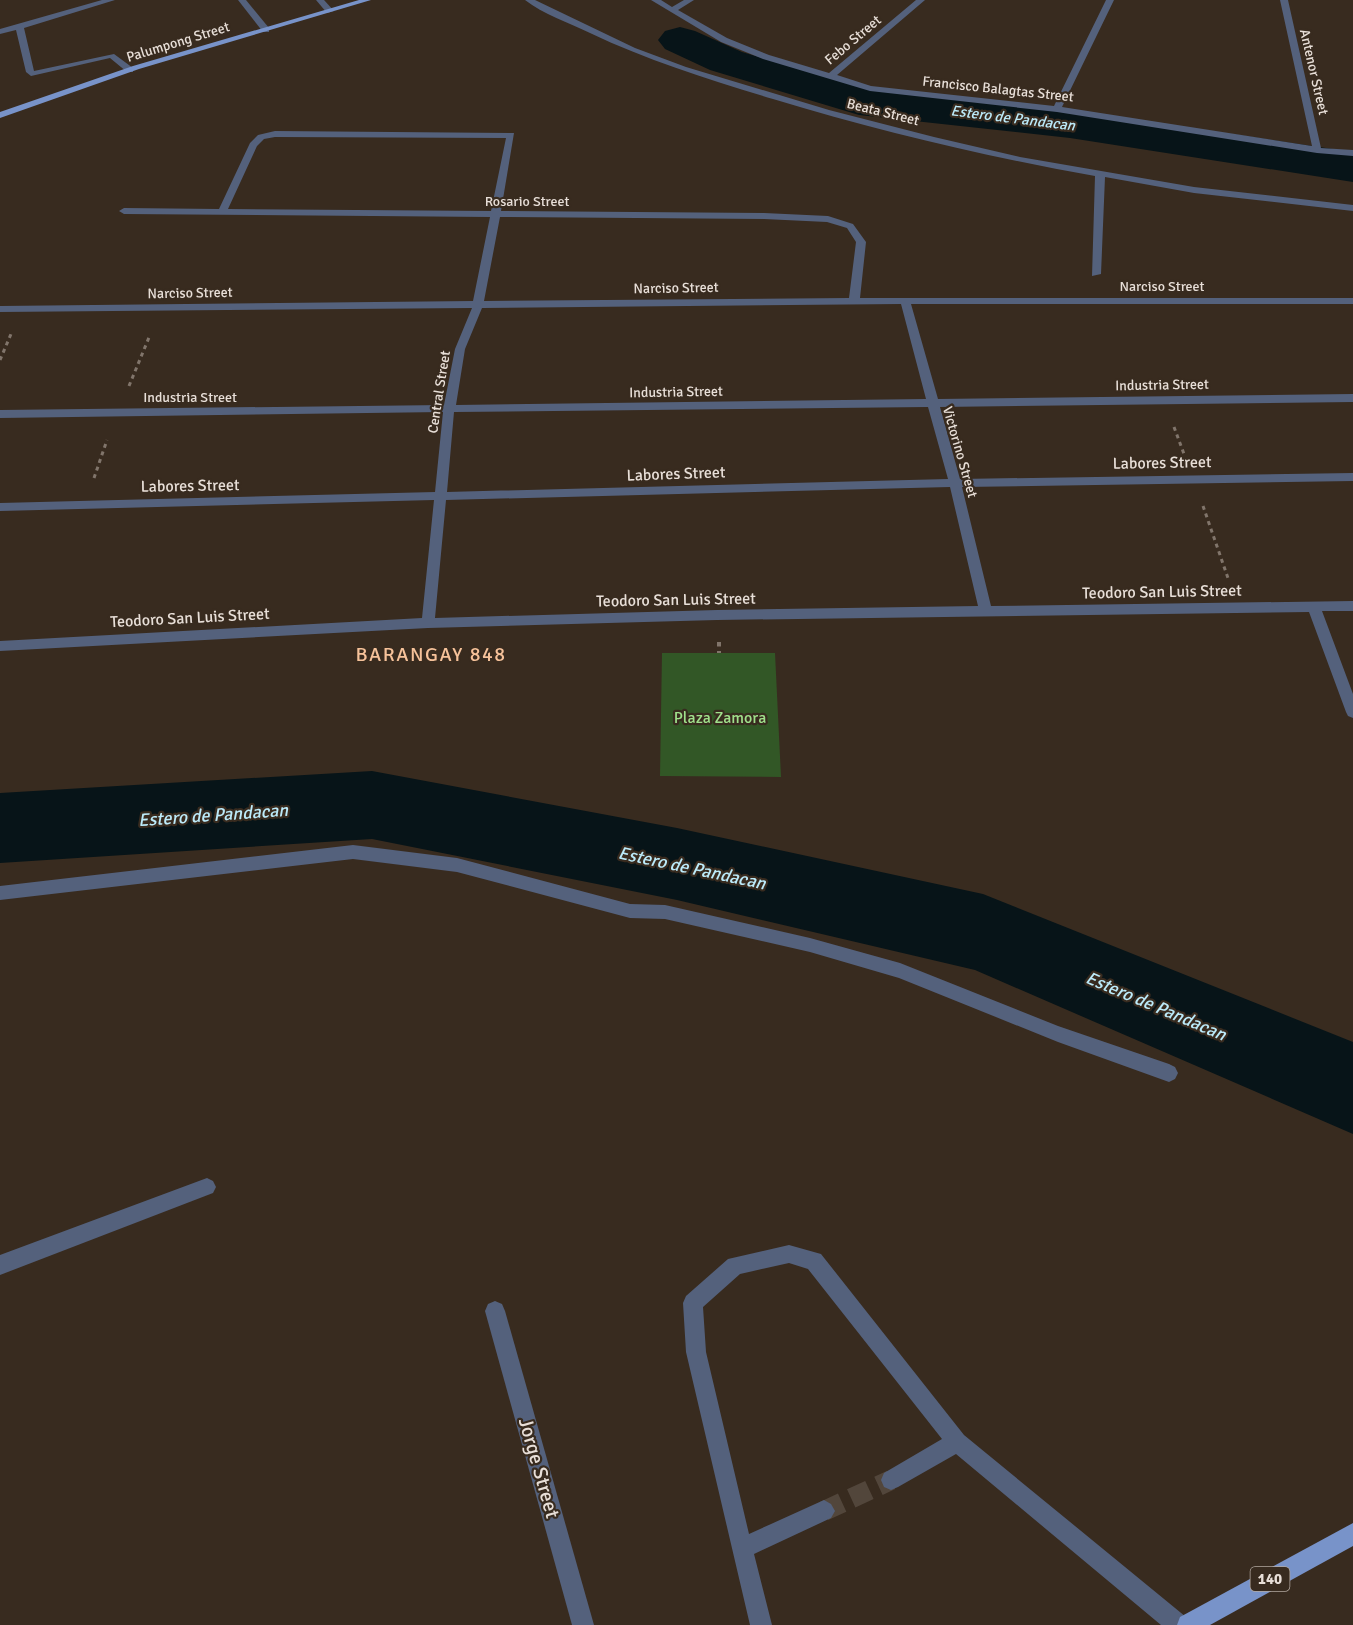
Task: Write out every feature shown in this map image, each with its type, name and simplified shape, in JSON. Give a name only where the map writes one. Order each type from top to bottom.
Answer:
[{"type":"main road","name":"Palumpong Street","points":[[0,115],[43,98],[130,70],[367,0]]},
{"type":"main road","name":"140","points":[[1188,1625],[1353,1534]]},
{"type":"street","points":[[0,32],[111,0]]},
{"type":"street","points":[[242,0],[266,30]]},
{"type":"street","points":[[320,0],[330,11]]},
{"type":"street","name":"Beata Street","points":[[529,0],[632,50],[733,85],[826,112],[1020,160],[1194,190],[1353,208]]},
{"type":"street","name":"Francisco Balagtas Street","points":[[655,0],[724,40],[766,57],[870,88],[1056,109],[1317,150],[1353,153]]},
{"type":"street","points":[[672,10],[690,0]]},
{"type":"street","name":"Febo Street","points":[[830,77],[921,0]]},
{"type":"street","points":[[1056,109],[1110,0]]},
{"type":"street","name":"Antenor Street","points":[[1284,0],[1317,150]]},
{"type":"street","points":[[20,28],[30,72],[34,74],[110,56],[114,56],[130,70]]},
{"type":"street","name":"Central Street","points":[[222,212],[252,145],[261,136],[511,135],[478,305],[460,349],[449,410],[428,623]]},
{"type":"street","points":[[1096,274],[1100,174]]},
{"type":"street","name":"Rosario Street","points":[[124,211],[764,216],[828,219],[850,226],[861,242],[854,301]]},
{"type":"street","name":"Narciso Street","points":[[0,309],[854,301],[1353,301]]},
{"type":"street","name":"Victorino Street","points":[[904,301],[955,483],[986,611]]},
{"type":"street","name":"Industria Street","points":[[0,414],[1353,398]]},
{"type":"street","name":"Labores Street","points":[[0,507],[955,483],[1353,477]]},
{"type":"street","points":[[1313,606],[1353,712]]},
{"type":"street","name":"Teodoro San Luis Street","points":[[0,646],[428,623],[717,615],[1353,606]]},
{"type":"street","points":[[0,893],[353,852],[457,865],[630,911],[657,911],[810,945],[900,971],[1058,1034],[1169,1073]]},
{"type":"street","points":[[0,1264],[207,1187]]},
{"type":"street","points":[[761,1625],[696,1352],[693,1303],[735,1266],[789,1254],[814,1261],[957,1442],[1178,1625]]},
{"type":"street","name":"Jorge Street","points":[[495,1311],[583,1625]]},
{"type":"street","points":[[891,1480],[957,1442]]},
{"type":"street","points":[[742,1548],[824,1511]]},
{"type":"green space","name":"Plaza Zamora","points":[[662,653],[775,653],[781,777],[660,776]]},
{"type":"waterway","name":"Estero de Pandacan","points":[[680,40],[726,61],[859,101],[1070,124],[1353,167]]},
{"type":"waterway","name":"Estero de Pandacan","points":[[0,828],[372,805],[677,864],[983,933],[1353,1088]]},
{"type":"tunnel","points":[[824,1511],[891,1480]]},
{"type":"district","name":"BARANGAY 848","points":[[431,654]]}]
